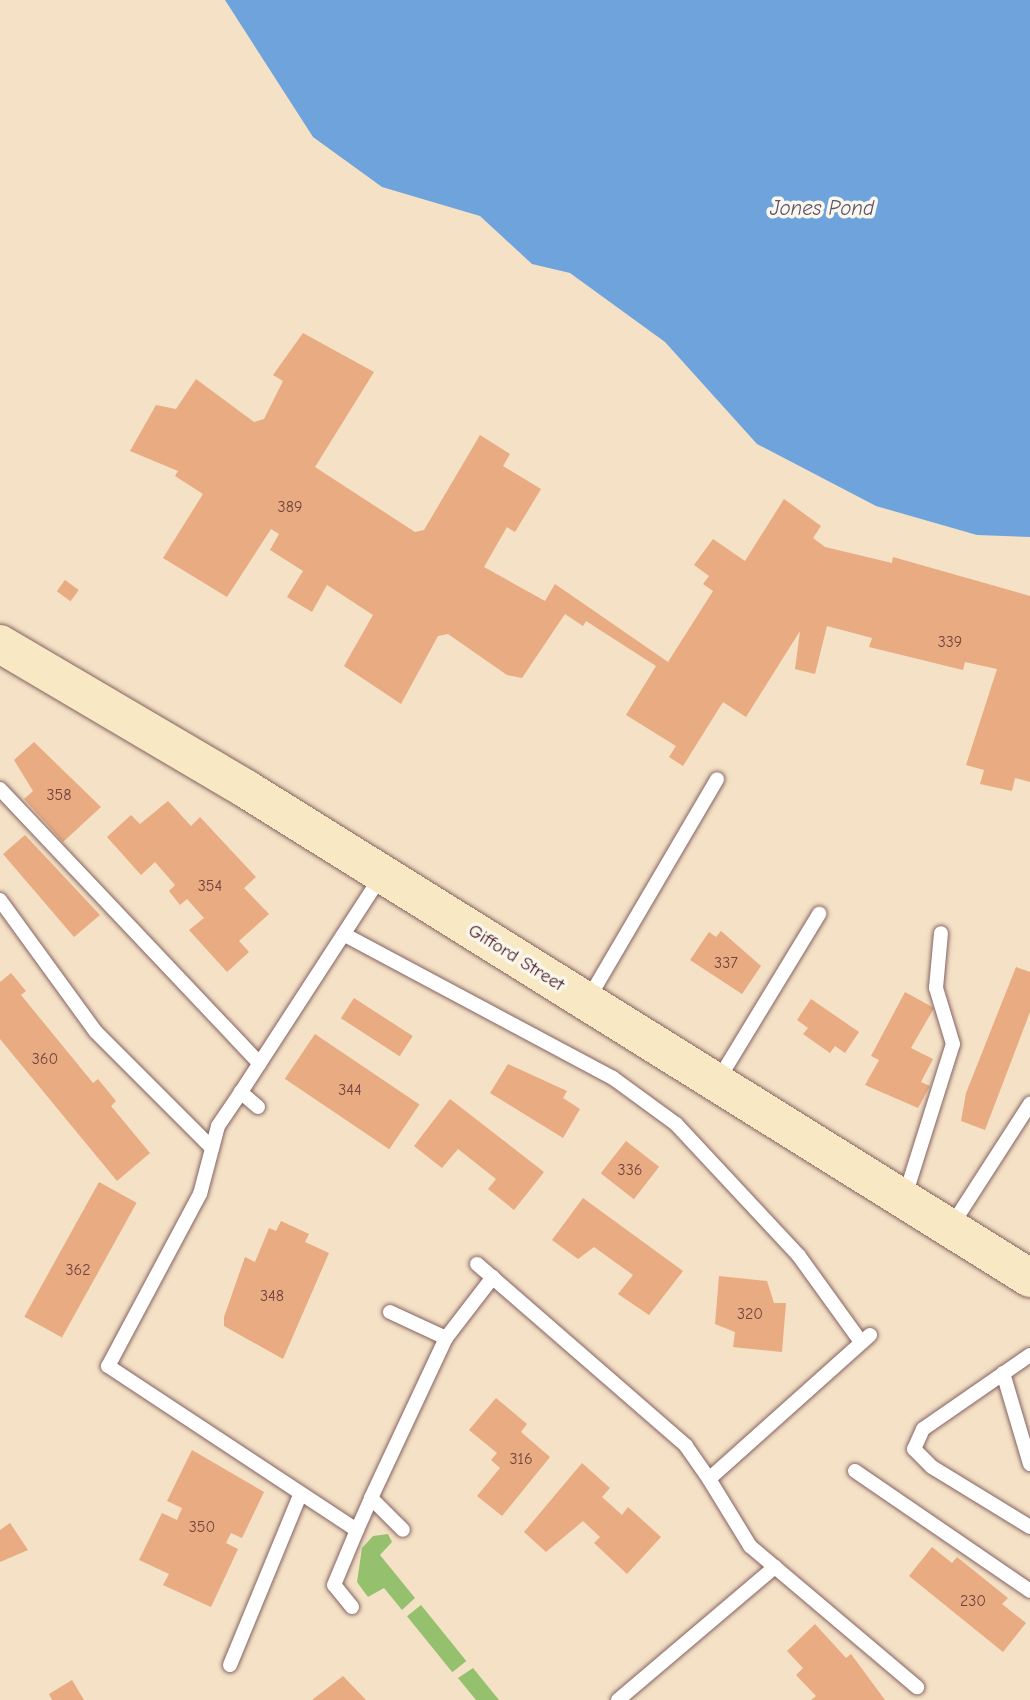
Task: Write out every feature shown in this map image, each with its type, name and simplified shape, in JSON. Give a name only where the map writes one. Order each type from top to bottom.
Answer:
[{"type":"main road","name":"Gifford Street","points":[[0,644],[382,874],[1030,1278]]},
{"type":"lane","points":[[587,1002],[717,779]]},
{"type":"lane","points":[[0,789],[260,1064]]},
{"type":"lane","points":[[357,1530],[300,1495],[108,1366],[200,1194],[218,1126],[346,936],[382,874]]},
{"type":"lane","points":[[0,900],[96,1032],[212,1148]]},
{"type":"lane","points":[[717,1083],[819,914]]},
{"type":"lane","points":[[903,1201],[953,1044],[936,988],[941,933]]},
{"type":"lane","points":[[346,936],[613,1078],[676,1124],[799,1256],[866,1338],[709,1479]]},
{"type":"lane","points":[[241,1092],[258,1107]]},
{"type":"lane","points":[[949,1229],[1030,1104]]},
{"type":"lane","points":[[477,1264],[686,1446],[750,1546],[917,1687]]},
{"type":"lane","points":[[352,1607],[334,1585],[371,1497],[446,1338],[493,1277]]},
{"type":"lane","points":[[390,1312],[446,1338]]},
{"type":"lane","points":[[1030,1355],[923,1429],[914,1449],[932,1467],[1030,1527]]},
{"type":"lane","points":[[1001,1374],[1027,1445],[1030,1464]]},
{"type":"lane","points":[[855,1471],[1030,1591]]},
{"type":"lane","points":[[230,1665],[300,1495]]},
{"type":"lane","points":[[371,1497],[403,1530]]},
{"type":"lane","points":[[618,1700],[775,1567]]},
{"type":"green space","points":[[388,1534],[392,1542],[380,1555],[415,1598],[402,1610],[384,1588],[368,1597],[357,1582],[362,1548],[373,1536]]},
{"type":"green space","points":[[421,1605],[466,1661],[452,1672],[407,1616]]},
{"type":"green space","points":[[473,1668],[499,1700],[476,1700],[458,1678]]},
{"type":"water","name":"Jones Pond","points":[[225,0],[1030,0],[1030,537],[977,535],[876,506],[757,444],[665,342],[570,273],[532,264],[480,216],[382,187],[313,137]]},
{"type":"building","points":[[303,333],[374,372],[315,467],[415,532],[424,530],[480,435],[510,454],[503,466],[541,489],[515,532],[507,527],[484,567],[545,601],[555,584],[668,662],[713,591],[703,584],[709,576],[694,565],[713,539],[745,561],[784,499],[821,526],[813,538],[825,547],[892,563],[893,557],[1030,596],[1030,782],[1015,778],[1012,791],[980,784],[984,770],[966,765],[997,669],[965,662],[963,670],[869,647],[872,638],[827,626],[815,674],[795,669],[800,631],[746,717],[723,702],[683,766],[669,757],[676,746],[626,715],[656,666],[586,621],[583,626],[565,614],[522,678],[507,675],[448,634],[438,636],[401,704],[344,666],[373,615],[327,585],[312,612],[287,597],[303,571],[270,550],[279,534],[271,529],[227,597],[163,558],[203,494],[175,476],[178,471],[130,451],[156,405],[176,409],[196,379],[254,422],[264,419],[283,381],[273,375]]},
{"type":"building","points":[[65,580],[79,590],[71,601],[57,591]]},
{"type":"building","points":[[34,742],[101,807],[63,842],[24,799],[33,791],[14,760]]},
{"type":"building","points":[[168,801],[191,826],[200,817],[256,877],[244,888],[269,914],[239,941],[249,952],[227,972],[189,930],[204,918],[187,899],[180,905],[169,891],[175,885],[155,862],[141,875],[107,837],[131,815],[140,824]]},
{"type":"building","points":[[25,835],[100,915],[74,937],[3,854]]},
{"type":"building","points":[[721,931],[761,966],[742,994],[690,960],[709,932],[716,937]]},
{"type":"building","points":[[1016,967],[1030,972],[1030,1012],[985,1130],[961,1121],[966,1093]]},
{"type":"building","points":[[11,973],[26,991],[21,995],[93,1083],[98,1079],[116,1101],[111,1106],[150,1153],[117,1181],[0,1039],[0,982]]},
{"type":"building","points":[[905,992],[934,1008],[911,1048],[933,1059],[921,1082],[930,1086],[918,1108],[865,1085],[879,1060],[871,1056]]},
{"type":"building","points":[[354,998],[413,1036],[400,1056],[341,1018]]},
{"type":"building","points":[[811,999],[859,1032],[845,1053],[835,1046],[830,1053],[803,1034],[808,1028],[797,1020]]},
{"type":"building","points":[[315,1034],[419,1104],[389,1149],[285,1079]]},
{"type":"building","points":[[508,1064],[567,1091],[563,1098],[580,1109],[563,1138],[490,1093]]},
{"type":"building","points":[[450,1099],[544,1172],[514,1210],[488,1189],[496,1179],[458,1149],[442,1168],[414,1146]]},
{"type":"building","points":[[626,1141],[659,1167],[634,1199],[601,1173]]},
{"type":"building","points":[[99,1182],[137,1203],[62,1338],[24,1317]]},
{"type":"building","points":[[583,1198],[683,1271],[649,1315],[618,1294],[633,1275],[594,1247],[578,1259],[552,1240]]},
{"type":"building","points":[[281,1221],[309,1234],[305,1242],[329,1253],[283,1359],[224,1326],[224,1317],[245,1257],[255,1262],[269,1228],[276,1231]]},
{"type":"building","points":[[719,1276],[767,1281],[774,1303],[786,1303],[782,1352],[733,1347],[735,1332],[715,1324]]},
{"type":"building","points":[[496,1398],[527,1424],[521,1432],[550,1457],[502,1516],[477,1496],[500,1468],[491,1460],[497,1453],[469,1430]]},
{"type":"building","points":[[192,1450],[264,1492],[242,1538],[231,1533],[226,1543],[238,1549],[211,1607],[163,1585],[169,1574],[139,1560],[162,1513],[177,1520],[182,1508],[167,1501]]},
{"type":"building","points":[[582,1463],[610,1488],[602,1497],[622,1515],[628,1507],[661,1537],[627,1574],[594,1543],[600,1537],[583,1521],[546,1552],[524,1532]]},
{"type":"building","points":[[10,1523],[28,1550],[0,1562],[0,1530]]},
{"type":"building","points":[[932,1547],[952,1563],[957,1557],[1008,1598],[1002,1604],[1026,1623],[1003,1652],[909,1576]]},
{"type":"building","points":[[815,1624],[846,1658],[851,1654],[885,1700],[811,1700],[816,1696],[796,1675],[803,1668],[787,1651]]},
{"type":"building","points":[[343,1676],[366,1700],[312,1700]]},
{"type":"building","points":[[72,1680],[84,1700],[52,1700],[49,1694]]}]
